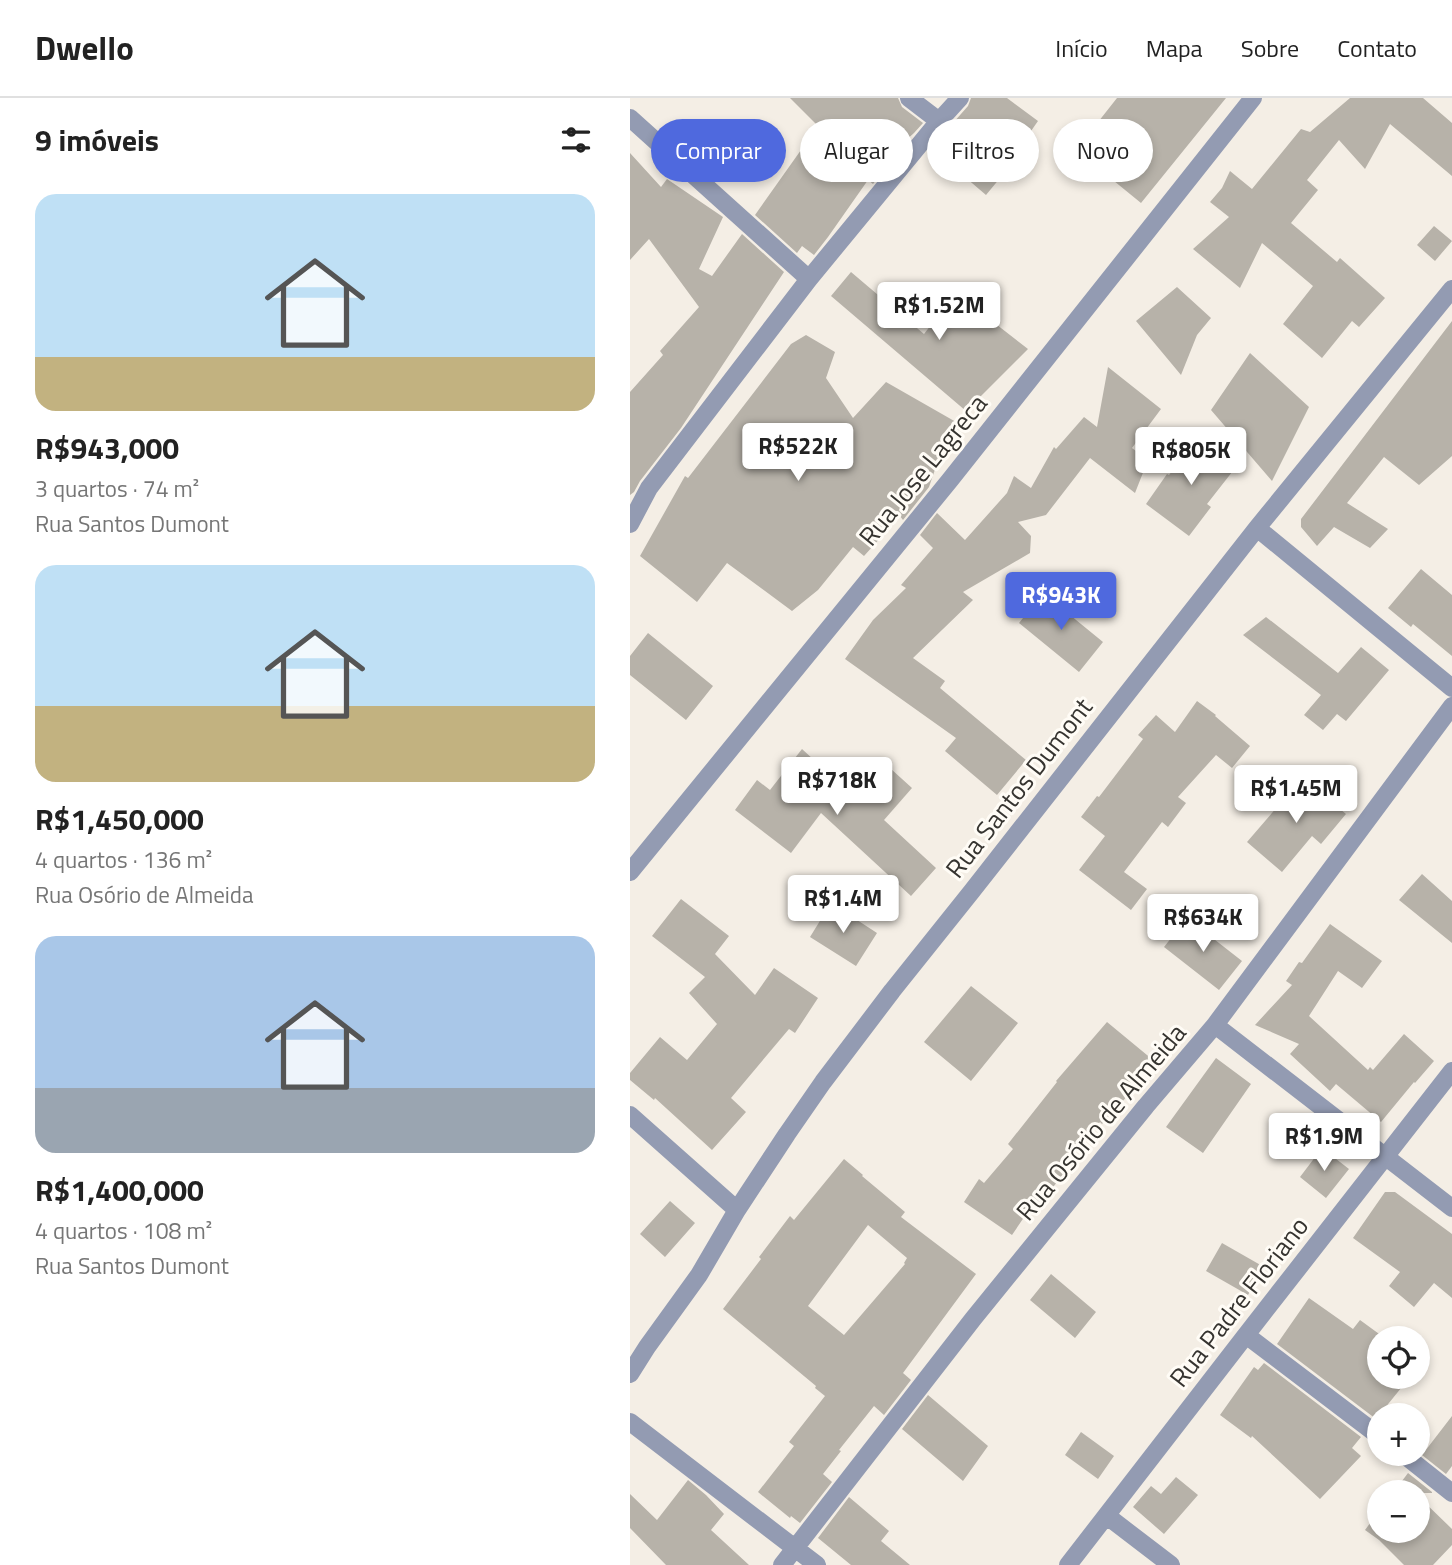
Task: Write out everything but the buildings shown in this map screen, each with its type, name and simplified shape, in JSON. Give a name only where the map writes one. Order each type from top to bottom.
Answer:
[{"type":"street","points":[[909,98],[936,119]]},
{"type":"street","points":[[941,119],[960,98]]},
{"type":"street","name":"Rua Jose Lagreca","points":[[630,872],[950,480],[1253,98]]},
{"type":"street","points":[[630,118],[809,279]]},
{"type":"street","points":[[630,524],[649,488],[809,279],[927,136]]},
{"type":"street","name":"Rua Santos Dumont","points":[[630,1374],[699,1275],[737,1210],[823,1082],[1257,528],[1452,289]]},
{"type":"street","points":[[1257,528],[1452,688]]},
{"type":"street","name":"Rua Osório de Almeida","points":[[782,1565],[973,1319],[1215,1025],[1452,706]]},
{"type":"street","points":[[1215,1025],[1452,1208]]},
{"type":"street","name":"Rua Padre Floriano","points":[[1068,1565],[1452,1071]]},
{"type":"street","points":[[630,1115],[737,1210]]},
{"type":"street","points":[[1246,1335],[1367,1427]]},
{"type":"street","points":[[630,1422],[817,1565]]},
{"type":"street","points":[[1418,1466],[1452,1493]]},
{"type":"street","points":[[1107,1516],[1171,1565]]}]
